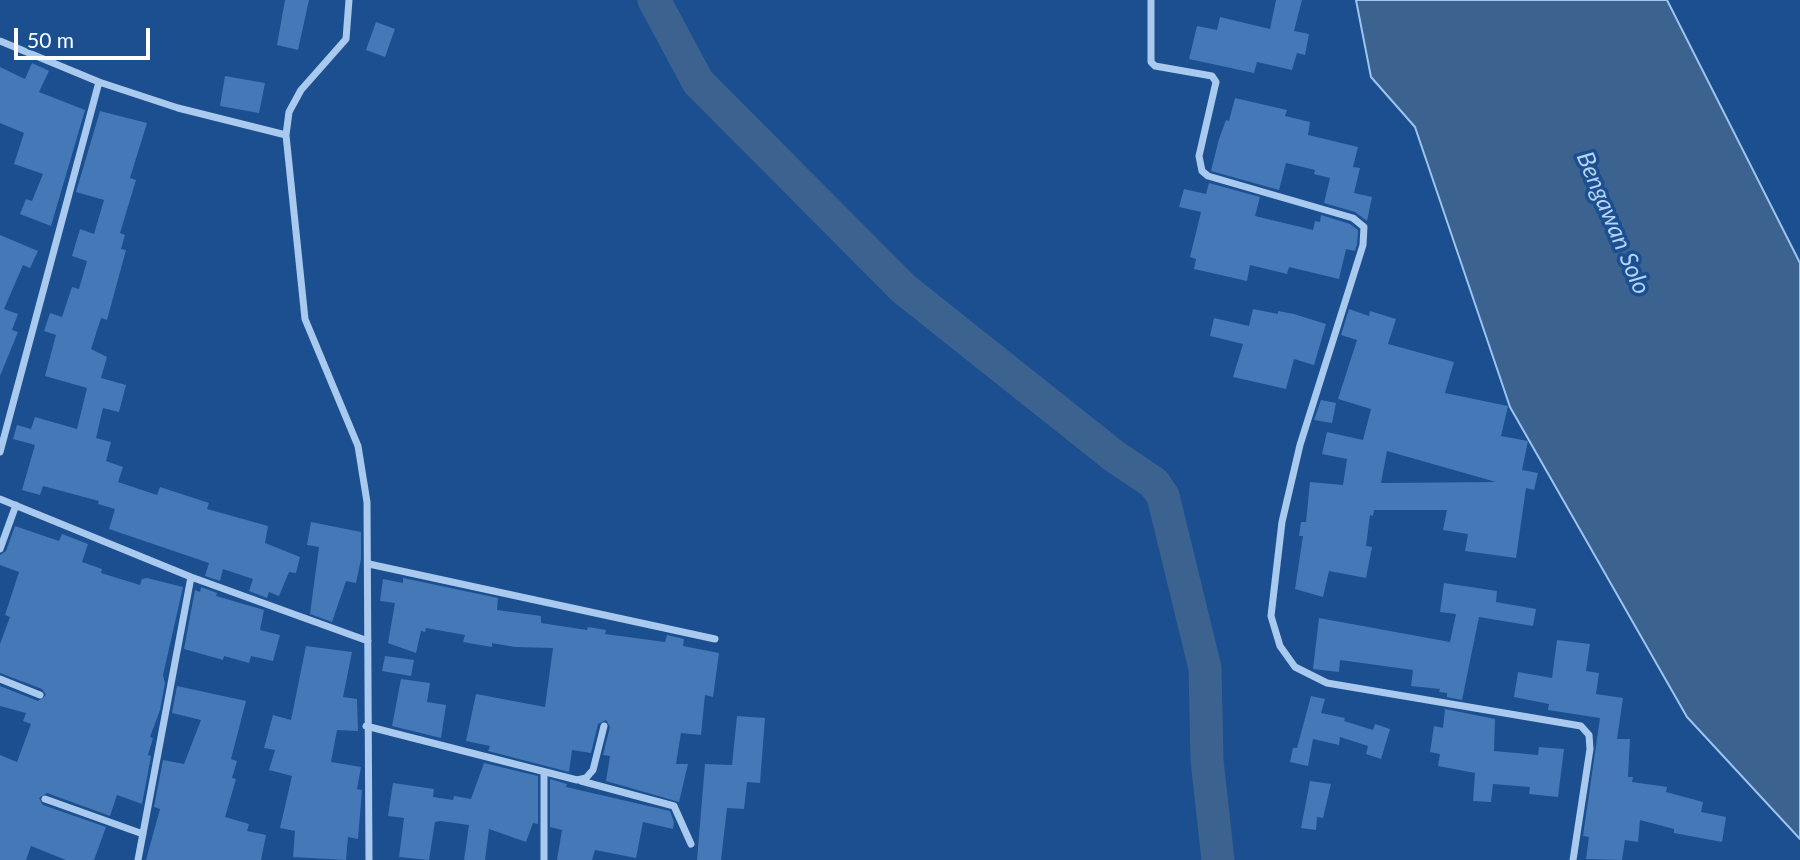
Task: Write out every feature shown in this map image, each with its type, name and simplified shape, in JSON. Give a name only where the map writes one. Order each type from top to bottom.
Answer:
[{"type":"street","points":[[349,0],[345,39],[333,57],[301,90],[289,112],[286,135],[303,307],[314,344],[358,446],[367,502],[369,564],[366,726],[369,860]]},
{"type":"street","points":[[1151,0],[1152,62],[1155,66],[1201,73],[1212,76],[1216,82],[1199,156],[1202,171],[1208,176],[1353,218],[1364,227],[1363,245],[1300,445],[1282,522],[1271,616],[1280,646],[1295,667],[1327,682],[1581,726],[1589,735],[1590,749],[1573,860]]},
{"type":"street","points":[[0,41],[99,82],[178,108],[286,135]]},
{"type":"street","points":[[0,452],[99,82]]},
{"type":"street","points":[[0,499],[191,577],[368,641]]},
{"type":"street","points":[[0,550],[16,505]]},
{"type":"street","points":[[369,564],[715,639]]},
{"type":"street","points":[[138,860],[191,577]]},
{"type":"street","points":[[0,679],[40,695]]},
{"type":"street","points":[[366,726],[674,806],[691,844]]},
{"type":"street","points":[[577,780],[586,778],[593,769],[604,726]]},
{"type":"street","points":[[544,774],[544,860]]},
{"type":"street","points":[[45,799],[143,834]]},
{"type":"water","name":"Bengawan Solo","points":[[1356,0],[1667,0],[1800,263],[1800,839],[1687,717],[1510,407],[1415,127],[1371,77]]},
{"type":"building","points":[[285,0],[309,0],[298,50],[277,45]]},
{"type":"building","points":[[1276,0],[1302,0],[1294,31],[1309,34],[1305,55],[1297,53],[1292,70],[1257,62],[1254,73],[1189,59],[1197,26],[1217,30],[1220,17],[1270,29]]},
{"type":"building","points":[[376,22],[395,29],[385,57],[366,50]]},
{"type":"building","points":[[32,63],[49,71],[39,92],[85,110],[51,226],[20,214],[26,199],[32,201],[43,174],[14,164],[24,133],[0,123],[0,67],[25,79]]},
{"type":"building","points":[[225,76],[265,83],[259,113],[220,106]]},
{"type":"building","points":[[1235,98],[1287,110],[1285,116],[1310,122],[1308,135],[1358,147],[1353,167],[1360,168],[1354,193],[1372,197],[1367,221],[1355,212],[1324,203],[1330,178],[1314,174],[1315,170],[1286,163],[1279,190],[1211,171],[1219,139],[1226,120],[1229,121]]},
{"type":"building","points":[[100,111],[147,123],[130,178],[136,180],[120,233],[125,235],[121,249],[126,250],[107,320],[101,318],[91,349],[107,357],[101,378],[126,385],[119,412],[103,408],[96,438],[111,442],[106,461],[123,467],[118,482],[157,495],[160,487],[209,503],[207,509],[268,526],[265,543],[300,557],[296,573],[289,572],[279,596],[269,592],[267,598],[249,591],[253,579],[223,569],[220,581],[205,576],[209,563],[109,529],[115,509],[98,504],[99,501],[43,486],[40,495],[22,490],[35,445],[13,439],[17,425],[31,429],[35,417],[77,429],[87,388],[45,376],[56,335],[44,331],[50,313],[62,317],[72,287],[79,289],[87,261],[72,256],[80,229],[94,234],[104,200],[76,192]]},
{"type":"building","points":[[1209,183],[1260,197],[1255,216],[1313,230],[1315,221],[1320,222],[1321,215],[1350,224],[1358,230],[1357,244],[1355,251],[1346,249],[1339,279],[1289,267],[1287,274],[1250,265],[1247,281],[1194,269],[1196,259],[1190,257],[1201,212],[1179,207],[1184,189],[1206,194]]},
{"type":"building","points":[[0,235],[38,251],[30,268],[23,265],[4,309],[18,314],[12,330],[18,332],[0,376]]},
{"type":"building","points":[[1253,309],[1294,314],[1326,324],[1314,365],[1294,359],[1286,389],[1233,377],[1243,344],[1210,336],[1214,318],[1249,326]]},
{"type":"building","points":[[1349,309],[1369,316],[1370,311],[1396,319],[1388,344],[1454,362],[1445,393],[1508,406],[1501,436],[1528,441],[1522,470],[1538,473],[1534,490],[1526,488],[1516,558],[1465,551],[1468,534],[1443,530],[1447,510],[1374,510],[1373,516],[1370,515],[1366,546],[1372,547],[1366,578],[1329,571],[1323,597],[1295,589],[1303,536],[1299,536],[1301,522],[1306,522],[1310,482],[1343,485],[1347,459],[1322,454],[1327,432],[1363,440],[1371,409],[1338,399],[1357,340],[1341,335]],"holes":[[[1387,451],[1496,482],[1381,483]]]},
{"type":"building","points":[[1321,400],[1336,403],[1332,423],[1314,420]]},
{"type":"building","points":[[311,522],[361,532],[361,559],[356,583],[346,581],[332,622],[310,614],[319,547],[307,545]]},
{"type":"building","points":[[15,526],[59,541],[62,534],[88,544],[82,562],[102,569],[101,573],[140,585],[142,579],[147,578],[183,587],[163,675],[165,683],[160,710],[150,737],[153,738],[148,755],[151,756],[142,804],[117,795],[110,816],[47,793],[39,798],[43,805],[106,827],[94,860],[66,860],[31,846],[26,860],[0,860],[0,755],[17,762],[31,724],[23,721],[26,713],[0,706],[0,686],[38,701],[46,695],[42,689],[0,673],[0,644],[10,617],[5,615],[19,572],[0,565],[0,555],[6,551]]},
{"type":"building","points":[[403,578],[498,598],[497,610],[541,616],[541,623],[587,630],[588,627],[606,630],[605,634],[665,642],[667,635],[684,639],[683,646],[719,653],[713,697],[705,695],[701,735],[681,733],[676,764],[688,764],[679,802],[606,781],[610,756],[603,755],[610,727],[606,720],[598,724],[591,753],[572,750],[569,772],[488,751],[490,746],[466,741],[476,694],[545,707],[553,648],[515,647],[492,643],[492,647],[463,642],[465,635],[426,628],[425,632],[421,631],[416,653],[388,643],[395,603],[380,601],[383,579],[403,583]]},
{"type":"building","points":[[1444,583],[1497,591],[1496,602],[1536,609],[1533,626],[1479,617],[1462,700],[1447,697],[1447,693],[1439,692],[1440,689],[1411,686],[1413,670],[1340,660],[1339,672],[1313,669],[1319,618],[1450,642],[1456,614],[1440,612]]},
{"type":"building","points":[[201,587],[217,593],[216,596],[264,610],[260,630],[280,635],[273,661],[251,656],[249,663],[224,656],[223,660],[184,649],[195,590],[200,592]]},
{"type":"building","points":[[1557,640],[1590,644],[1586,671],[1599,673],[1596,694],[1623,698],[1617,739],[1630,739],[1628,777],[1633,777],[1632,782],[1667,787],[1666,792],[1703,802],[1701,812],[1726,817],[1722,842],[1674,833],[1674,829],[1640,820],[1638,842],[1625,840],[1622,860],[1586,859],[1589,837],[1583,836],[1600,718],[1548,710],[1549,704],[1514,697],[1518,672],[1552,678]]},
{"type":"building","points":[[306,646],[352,652],[343,697],[357,699],[358,731],[337,730],[331,762],[361,767],[357,789],[362,790],[358,839],[348,837],[346,860],[293,857],[295,831],[280,828],[292,776],[269,770],[275,750],[264,748],[273,715],[291,720]]},
{"type":"building","points":[[385,656],[414,660],[411,676],[382,671]]},
{"type":"building","points":[[401,679],[430,683],[427,702],[446,705],[441,738],[392,726]]},
{"type":"building","points":[[177,686],[246,701],[231,759],[237,761],[232,778],[236,779],[225,817],[249,824],[247,831],[266,835],[261,860],[146,860],[160,809],[154,807],[163,760],[184,764],[201,720],[172,713]]},
{"type":"building","points":[[1311,696],[1325,699],[1321,713],[1345,718],[1344,721],[1373,730],[1375,724],[1390,729],[1381,759],[1366,754],[1368,746],[1340,737],[1339,745],[1313,739],[1308,766],[1290,762],[1293,748],[1297,748]]},
{"type":"building","points":[[1445,709],[1495,719],[1494,751],[1538,755],[1539,747],[1564,749],[1558,797],[1529,794],[1530,787],[1493,784],[1491,802],[1473,801],[1475,773],[1438,766],[1440,754],[1430,752],[1434,726],[1443,728]]},
{"type":"building","points":[[737,716],[765,718],[760,783],[747,782],[744,809],[727,808],[721,860],[697,860],[705,764],[732,765]]},
{"type":"building","points":[[484,763],[538,776],[538,824],[533,823],[526,842],[489,829],[485,860],[464,860],[469,825],[440,821],[435,822],[429,860],[399,857],[404,818],[388,816],[393,783],[434,789],[433,797],[453,800],[454,796],[471,799]]},
{"type":"building","points":[[550,779],[567,784],[566,787],[670,811],[674,822],[673,829],[643,822],[636,858],[595,850],[592,860],[557,860],[562,830],[550,827]]},
{"type":"building","points":[[1310,781],[1331,784],[1323,818],[1317,817],[1316,830],[1301,828]]},
{"type":"waterway","points":[[654,0],[698,82],[904,289],[1114,456],[1154,483],[1163,496],[1205,668],[1207,760],[1218,860]]}]
